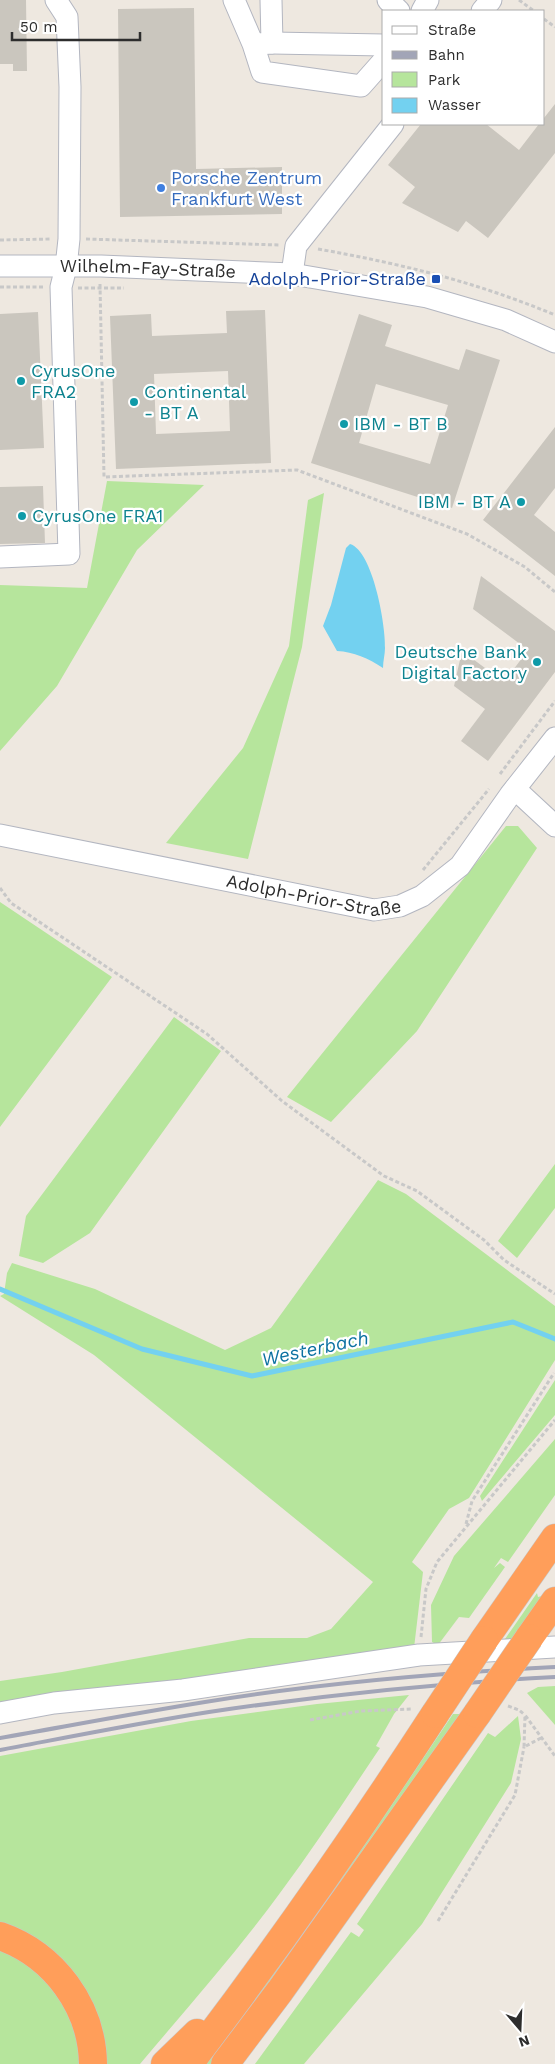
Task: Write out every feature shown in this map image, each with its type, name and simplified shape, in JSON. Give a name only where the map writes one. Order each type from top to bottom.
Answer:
[{"type":"highway","points":[[189,2064],[254,1979],[352,1840],[484,1640],[555,1538]]},
{"type":"highway","points":[[225,2064],[280,1991],[555,1601]]},
{"type":"highway","points":[[0,1936],[23,1946],[43,1959],[60,1975],[84,2016],[90,2038],[93,2064]]},
{"type":"highway","points":[[165,2064],[254,1979]]},
{"type":"street","points":[[0,557],[69,554],[61,287],[66,267],[69,239],[70,87],[67,17],[56,0]]},
{"type":"street","points":[[240,0],[262,44]]},
{"type":"street","points":[[270,0],[262,44],[262,72],[362,86],[382,62]]},
{"type":"street","points":[[388,0],[398,10]]},
{"type":"street","points":[[483,10],[491,0]]},
{"type":"street","points":[[262,44],[382,45]]},
{"type":"street","points":[[292,274],[296,246],[392,125]]},
{"type":"street","name":"Wilhelm-Fay-Straße","points":[[0,266],[292,274],[427,297],[506,320],[555,342]]},
{"type":"street","name":"Adolph-Prior-Straße","points":[[0,835],[374,910],[400,906],[422,896],[460,866],[506,784],[555,738]]},
{"type":"street","points":[[506,784],[551,816]]},
{"type":"street","points":[[0,1713],[54,1703],[183,1690],[419,1655],[555,1647]]},
{"type":"path","points":[[519,0],[533,10]]},
{"type":"path","points":[[545,20],[555,28]]},
{"type":"path","points":[[0,287],[125,288]]},
{"type":"path","points":[[100,288],[104,477],[297,470],[467,534],[525,567],[555,592]]},
{"type":"path","points":[[506,784],[555,701]]},
{"type":"path","points":[[417,876],[491,786]]},
{"type":"path","points":[[0,888],[11,903],[207,1034],[282,1101],[384,1176],[418,1191],[484,1240],[504,1260],[555,1294]]},
{"type":"path","points":[[466,1527],[472,1501],[554,1373]]},
{"type":"path","points":[[419,1655],[426,1589],[437,1562],[555,1420]]},
{"type":"path","points":[[310,1720],[361,1711]]},
{"type":"path","points":[[438,1921],[515,1795],[524,1747],[525,1715],[555,1756]]},
{"type":"path","points":[[524,1747],[541,1738]]},
{"type":"green space","points":[[107,481],[204,485],[137,550],[57,686],[0,751],[0,585],[87,588]]},
{"type":"green space","points":[[324,493],[302,647],[248,859],[166,843],[243,748],[289,646],[308,500]]},
{"type":"green space","points":[[506,826],[518,826],[537,848],[417,1031],[331,1122],[287,1097]]},
{"type":"green space","points":[[0,902],[112,977],[0,1127]]},
{"type":"green space","points":[[174,1017],[221,1051],[90,1233],[43,1263],[19,1256],[26,1216]]},
{"type":"green space","points":[[555,1164],[555,1208],[517,1258],[498,1241]]},
{"type":"green space","points":[[378,1180],[406,1194],[555,1306],[555,1360],[469,1498],[449,1509],[412,1562],[423,1572],[414,1648],[0,1709],[0,1681],[62,1672],[249,1638],[307,1638],[331,1629],[373,1582],[94,1355],[0,1296],[4,1294],[7,1273],[12,1263],[95,1289],[225,1350],[271,1328]]},
{"type":"green space","points":[[555,1380],[555,1415],[482,1501],[480,1496]]},
{"type":"green space","points":[[555,1439],[555,1495],[508,1562],[501,1558],[494,1568],[500,1563],[505,1567],[469,1618],[459,1617],[438,1645],[432,1642],[431,1605],[454,1556]]},
{"type":"green space","points":[[537,1593],[538,1597],[542,1596],[512,1639],[505,1639]]},
{"type":"green space","points":[[555,1686],[555,1725],[527,1693],[538,1687]]},
{"type":"green space","points":[[409,1695],[394,1714],[376,1746],[380,1748],[331,1821],[264,1915],[229,1958],[140,2064],[104,2064],[104,2046],[0,1924],[0,1756],[191,1721],[317,1704]]},
{"type":"green space","points":[[453,1714],[460,1714],[435,1753],[330,1903],[324,1900],[391,1806]]},
{"type":"green space","points":[[518,1716],[521,1739],[511,1783],[422,1924],[304,2064],[255,2064],[351,1932],[359,1937],[364,1930],[357,1924],[488,1733],[495,1737]]},
{"type":"green space","points":[[317,1910],[322,1914],[212,2064],[204,2064]]},
{"type":"green space","points":[[0,1943],[13,1948],[65,1997],[85,2064],[0,2064]]},
{"type":"water","points":[[350,544],[358,550],[365,560],[376,590],[385,638],[383,668],[361,656],[337,651],[323,626],[331,605],[346,548]]},
{"type":"building","points":[[0,0],[26,0],[27,71],[13,71],[13,64],[0,64]]},
{"type":"building","points":[[194,8],[196,169],[282,167],[282,214],[120,217],[118,9]]},
{"type":"building","points":[[555,104],[555,153],[488,238],[466,221],[458,232],[402,203],[415,187],[388,165],[420,125],[487,125],[519,150],[538,125],[545,125],[545,117]]},
{"type":"building","name":"Continental - BT A","points":[[265,310],[271,463],[116,469],[110,316],[151,314],[152,336],[227,333],[226,311]],"holes":[[[228,371],[230,431],[156,434],[154,374]]]},
{"type":"building","name":"CyrusOne FRA2","points":[[38,312],[44,448],[0,450],[0,314]]},
{"type":"building","name":"IBM - BT B","points":[[359,314],[392,325],[385,346],[459,370],[466,349],[500,360],[452,508],[311,463]],"holes":[[[376,384],[448,405],[430,464],[359,443]]]},
{"type":"building","name":"IBM - BT A","points":[[555,427],[555,488],[534,515],[555,532],[555,576],[483,520]]},
{"type":"building","name":"CyrusOne FRA1","points":[[43,486],[45,543],[0,544],[0,487]]},
{"type":"building","name":"Deutsche Bank Digital Factory","points":[[481,576],[555,631],[555,672],[488,761],[461,741],[485,709],[454,686],[462,651],[504,682],[528,650],[473,609]]},
{"type":"waterway","name":"Westerbach","points":[[0,1289],[142,1349],[252,1376],[513,1322],[555,1339]]},
{"type":"railway","points":[[0,1738],[179,1706],[292,1689],[467,1672],[555,1667]]},
{"type":"railway","points":[[0,1750],[157,1721],[252,1706],[425,1686],[555,1677]]},
{"type":"place","name":"Porsche Zentrum Frankfurt West","points":[[161,188]]},
{"type":"place","name":"Adolph-Prior-Straße","points":[[436,279]]},
{"type":"place","name":"CyrusOne FRA2","points":[[21,381]]},
{"type":"place","name":"Continental - BT A","points":[[134,402]]},
{"type":"place","name":"IBM - BT B","points":[[344,424]]},
{"type":"place","name":"IBM - BT A","points":[[521,502]]},
{"type":"place","name":"CyrusOne FRA1","points":[[22,516]]},
{"type":"place","name":"Deutsche Bank Digital Factory","points":[[537,662]]}]
